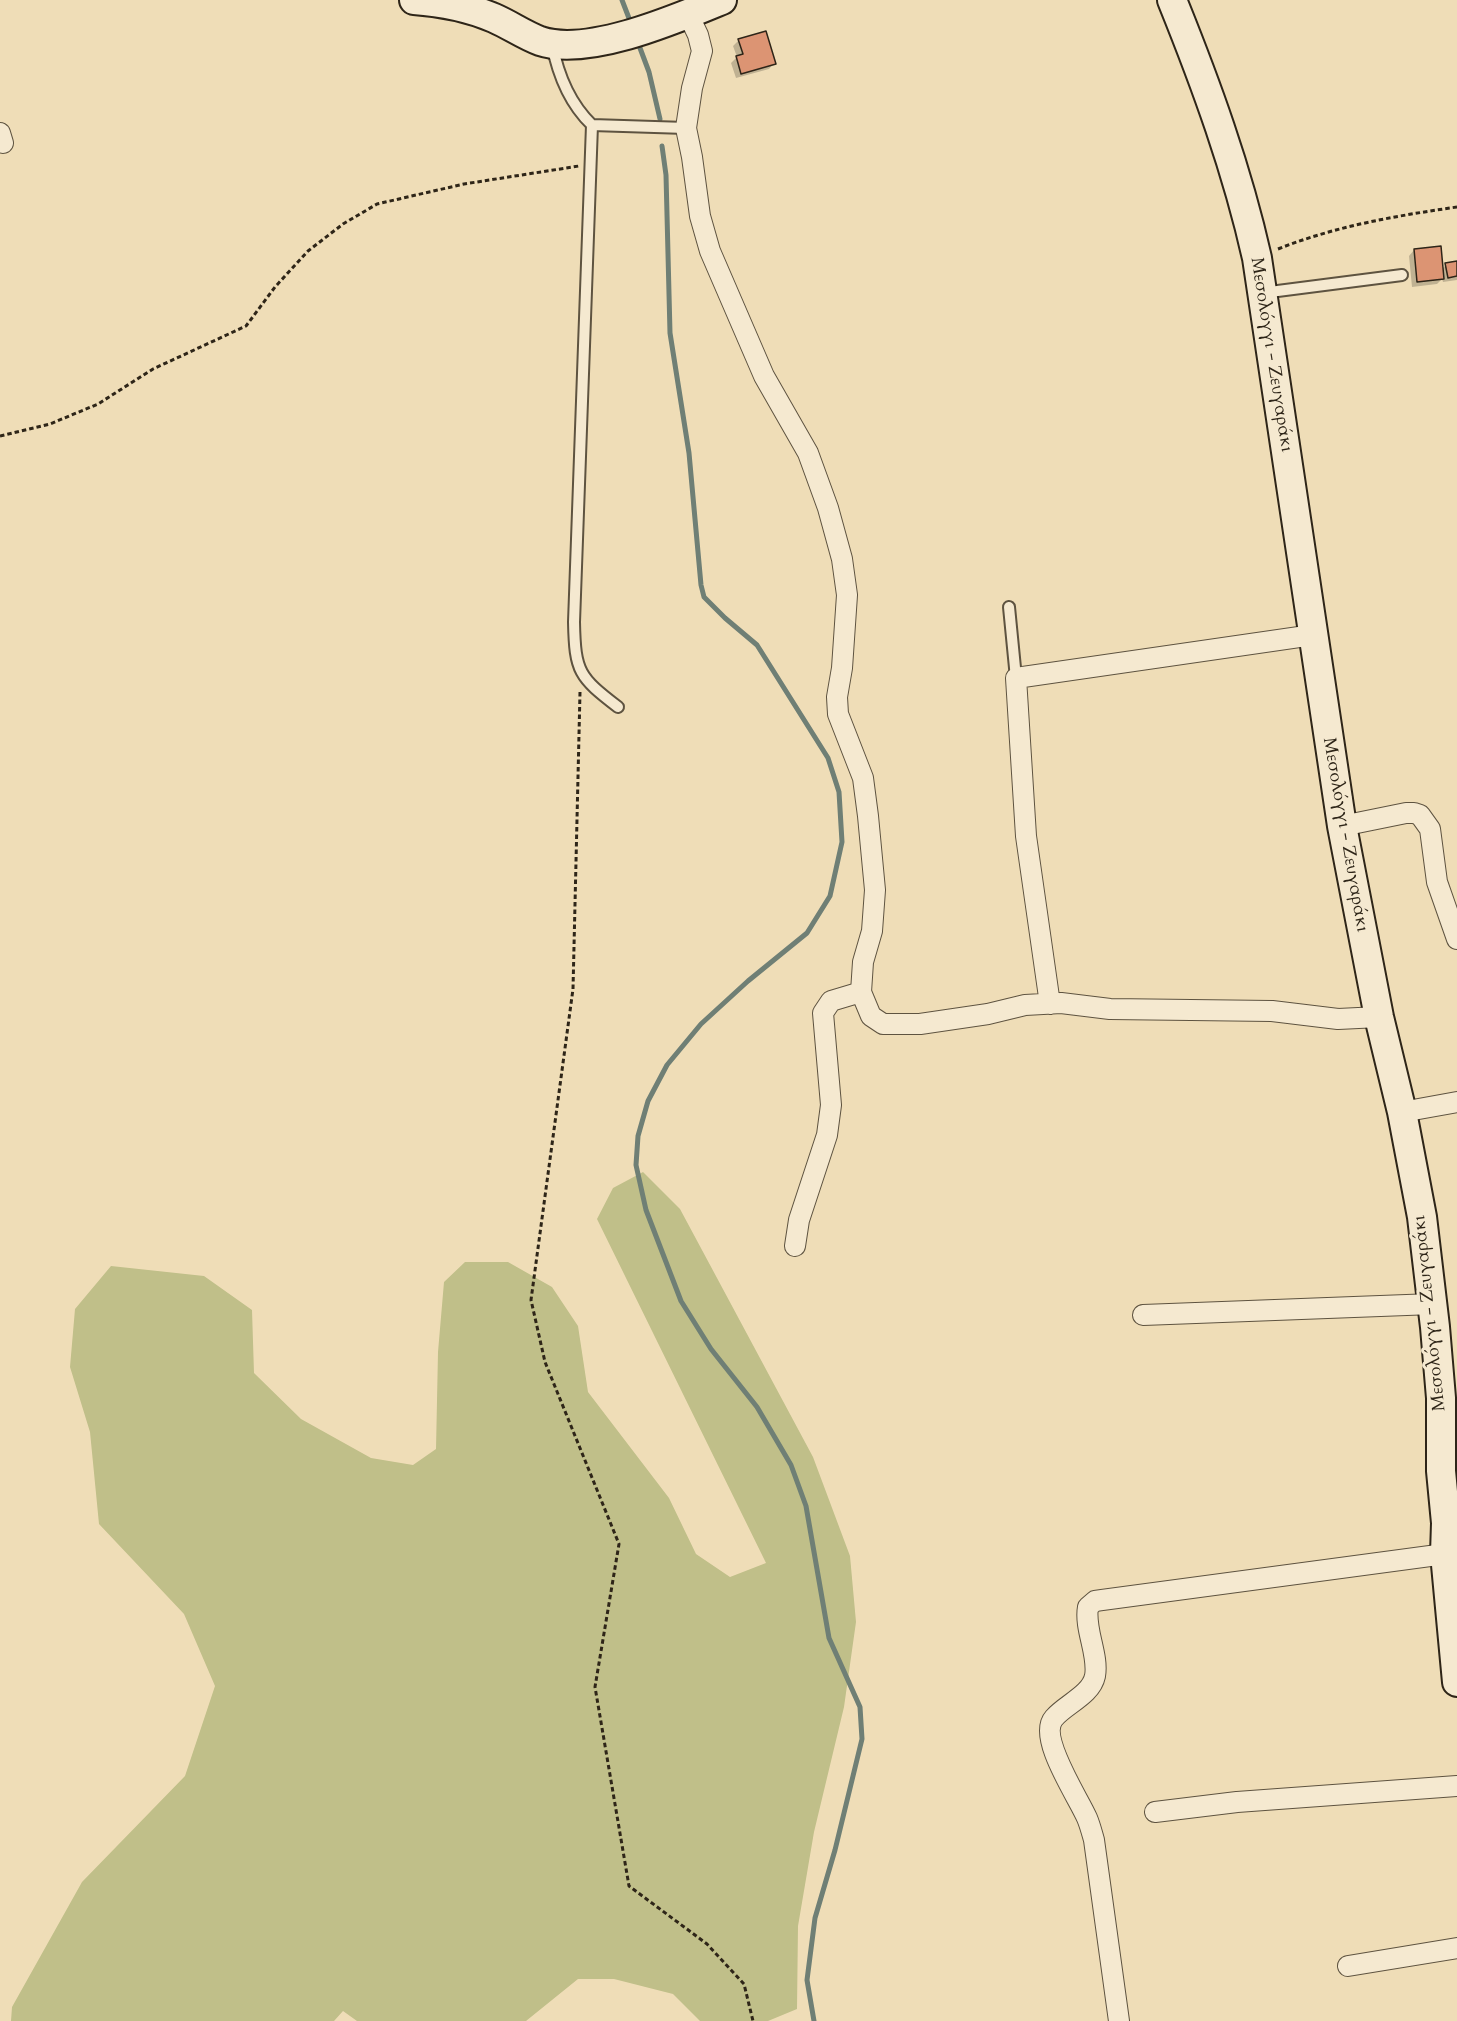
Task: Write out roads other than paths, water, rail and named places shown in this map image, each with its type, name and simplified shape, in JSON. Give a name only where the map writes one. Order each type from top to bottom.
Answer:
[{"type":"main road","points":[[414,0],[444,1],[495,18],[538,40],[552,44],[591,42],[625,34],[684,16],[722,0]]},
{"type":"main road","name":"Μεσολόγγι - Ζευγαράκι","points":[[1172,0],[1226,144],[1238,181],[1257,258],[1342,826],[1422,1217],[1433,1304],[1441,1398],[1441,1471],[1451,1523],[1445,1554],[1457,1682]]},
{"type":"street","points":[[684,16],[698,35],[702,51],[692,88],[686,128],[700,216],[710,251],[764,376],[808,453],[828,508],[842,559],[847,595],[842,668],[837,697],[838,714],[863,778],[875,890],[872,931],[863,962],[861,992],[871,1016],[883,1024],[920,1024],[988,1014],[1025,1005],[1061,1003],[1110,1009],[1272,1011],[1338,1019],[1380,1017]]},
{"type":"street","points":[[1050,1004],[1026,836],[1016,678],[1313,635]]},
{"type":"street","points":[[1342,826],[1406,813],[1414,813],[1423,818],[1430,829],[1437,882],[1457,939]]},
{"type":"street","points":[[795,1246],[799,1220],[827,1136],[831,1105],[823,1013],[831,1001],[861,992]]},
{"type":"street","points":[[1402,1112],[1457,1102]]},
{"type":"street","points":[[1143,1316],[1433,1304]]},
{"type":"street","points":[[1119,2021],[1094,1840],[1088,1821],[1053,1749],[1048,1728],[1051,1720],[1089,1689],[1094,1680],[1096,1672],[1089,1631],[1088,1607],[1095,1601],[1445,1554]]},
{"type":"street","points":[[1155,1812],[1237,1802],[1457,1786]]},
{"type":"street","points":[[1348,1966],[1457,1948]]},
{"type":"lane","points":[[552,44],[556,68],[563,86],[581,115],[592,125],[686,128]]},
{"type":"lane","points":[[592,125],[574,622],[575,654],[580,672],[591,686],[618,707]]},
{"type":"lane","points":[[1262,293],[1402,275]]},
{"type":"lane","points":[[1009,608],[1016,678]]},
{"type":"waterway","points":[[622,0],[632,26]]},
{"type":"waterway","points":[[637,40],[649,72],[660,119]]},
{"type":"waterway","points":[[662,146],[666,175],[670,333],[689,453],[704,597],[757,645],[828,758],[839,792],[842,842],[830,896],[807,933],[748,981],[701,1024],[667,1065],[648,1101],[638,1136],[636,1165],[646,1210],[681,1301],[711,1349],[757,1407],[791,1465],[806,1506],[829,1638],[860,1707],[862,1739],[835,1850],[815,1918],[807,1980],[814,2021]]}]
